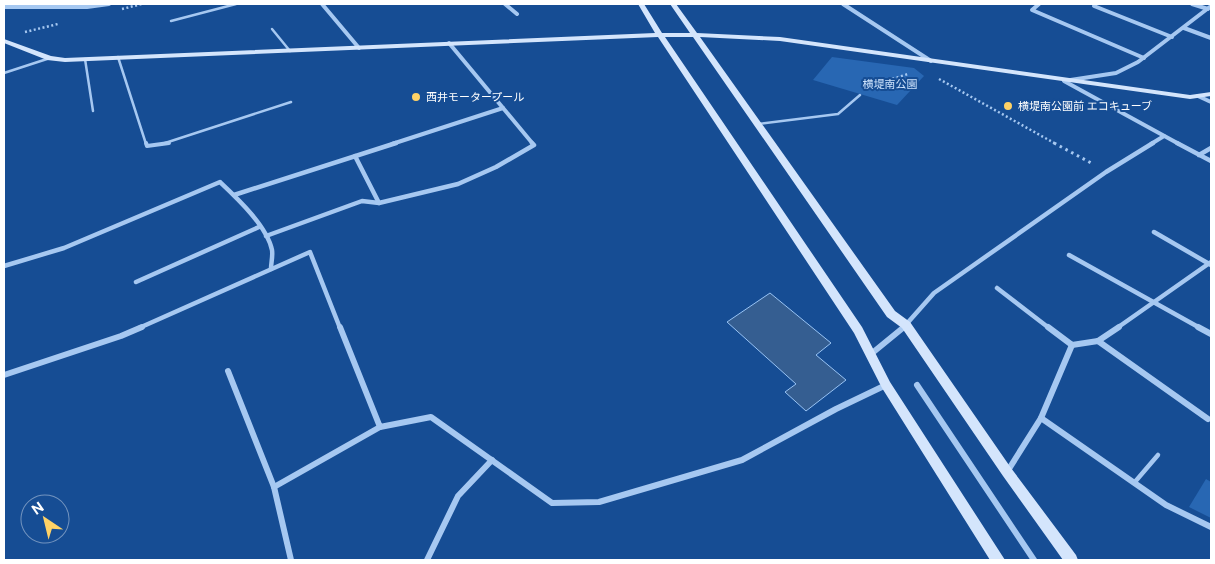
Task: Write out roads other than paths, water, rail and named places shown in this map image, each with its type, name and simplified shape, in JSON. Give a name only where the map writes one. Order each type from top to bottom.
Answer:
[{"type":"street","points":[[4,7],[87,7],[109,4]]},
{"type":"street","points":[[322,4],[358,48]]},
{"type":"street","points":[[505,4],[517,14]]},
{"type":"street","points":[[641,4],[858,330],[886,385],[998,560]]},
{"type":"street","points":[[673,4],[891,314],[906,325],[1007,472],[1071,560]]},
{"type":"street","points":[[844,4],[931,62]]},
{"type":"street","points":[[1038,4],[1032,10],[1144,58]]},
{"type":"street","points":[[1192,4],[1208,9],[1211,13]]},
{"type":"street","points":[[1094,6],[1172,37]]},
{"type":"street","points":[[1064,81],[1116,73],[1144,58],[1208,9]]},
{"type":"street","points":[[1184,28],[1211,38]]},
{"type":"street","points":[[4,41],[50,58],[86,59],[449,43],[694,35],[780,39],[1064,81],[1190,97],[1211,94]]},
{"type":"street","points":[[266,236],[362,201],[379,203],[458,184],[496,167],[534,146],[449,43]]},
{"type":"street","points":[[1064,81],[1211,161]]},
{"type":"street","points":[[1198,96],[1211,102]]},
{"type":"street","points":[[234,195],[503,108]]},
{"type":"street","points":[[871,354],[906,325],[934,293],[1106,172],[1164,136]]},
{"type":"street","points":[[1199,155],[1211,148]]},
{"type":"street","points":[[355,156],[379,203]]},
{"type":"street","points":[[4,266],[64,248],[220,182],[234,195],[266,236],[272,250],[271,270]]},
{"type":"street","points":[[136,282],[259,227]]},
{"type":"street","points":[[997,288],[1072,345],[1098,340],[1211,264],[1154,232]]},
{"type":"street","points":[[4,375],[121,336],[310,252],[380,427]]},
{"type":"street","points":[[1069,255],[1211,334]]},
{"type":"street","points":[[1098,340],[1208,419]]},
{"type":"street","points":[[1007,472],[1026,438],[1032,434],[1041,418],[1072,345]]},
{"type":"street","points":[[228,370],[274,487],[291,560]]},
{"type":"street","points":[[274,487],[380,427],[431,417],[552,502],[599,502],[742,460],[836,409],[886,385]]},
{"type":"street","points":[[917,385],[1034,560]]},
{"type":"street","points":[[1041,418],[1166,505],[1211,527]]},
{"type":"street","points":[[427,560],[458,496],[492,460]]},
{"type":"lane","points":[[171,21],[236,4]]},
{"type":"lane","points":[[272,29],[290,51]]},
{"type":"lane","points":[[4,73],[50,58]]},
{"type":"lane","points":[[118,58],[147,146],[168,143],[291,102]]},
{"type":"lane","points":[[86,59],[93,111]]},
{"type":"lane","points":[[757,124],[838,114],[860,95]]},
{"type":"lane","points":[[1134,483],[1158,455]]},
{"type":"place","name":"西井モータープール","points":[[416,97]]},
{"type":"place","name":"横堤南公園前 エコキューブ","points":[[1008,106]]},
{"type":"park label","name":"横堤南公園","points":[[890,84]]}]
